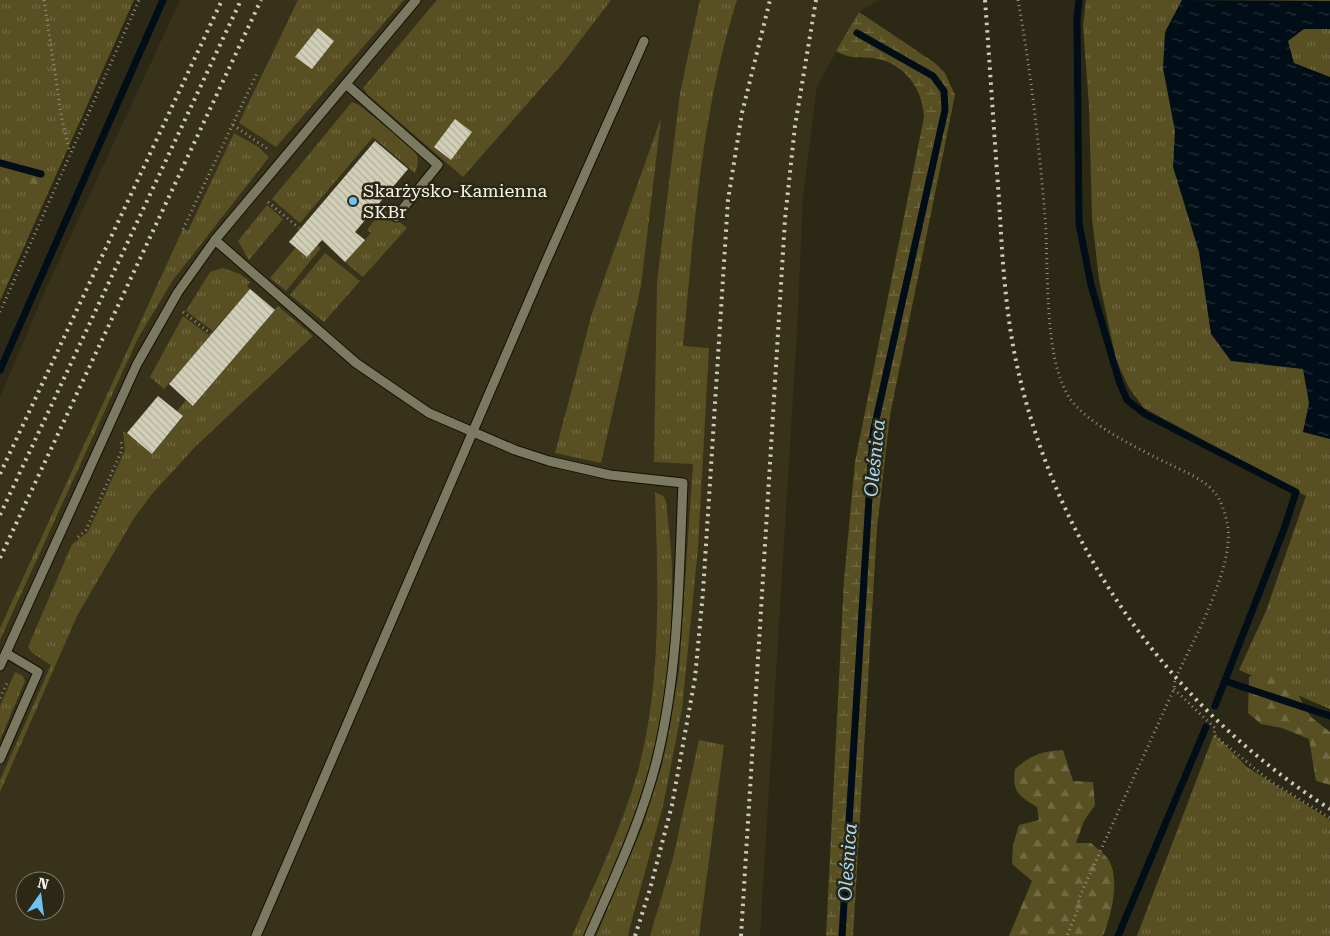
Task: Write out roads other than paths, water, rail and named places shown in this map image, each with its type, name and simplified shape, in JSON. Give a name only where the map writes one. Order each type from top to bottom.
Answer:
[{"type":"lane","points":[[0,666],[137,364],[178,292],[215,240],[416,0]]},
{"type":"lane","points":[[256,936],[644,41]]},
{"type":"lane","points":[[346,84],[438,165],[396,217]]},
{"type":"lane","points":[[215,240],[356,363],[429,413],[515,450],[549,461],[610,475],[683,483],[673,667],[665,725],[641,814],[589,936]]},
{"type":"lane","points":[[0,759],[38,672],[6,653]]},
{"type":"water","points":[[1182,0],[1330,1],[1330,29],[1304,29],[1288,41],[1294,63],[1330,77],[1330,439],[1303,432],[1309,403],[1303,369],[1231,361],[1211,334],[1199,252],[1173,167],[1175,131],[1163,68],[1165,32]]},
{"type":"waterway","points":[[0,370],[163,0]]},
{"type":"waterway","points":[[1079,0],[1077,19],[1079,224],[1091,285],[1119,381],[1127,400],[1145,414],[1296,492],[1283,532],[1215,706]]},
{"type":"waterway","name":"Oleśnica","points":[[842,936],[873,433],[945,110],[944,91],[933,76],[857,33]]},
{"type":"waterway","points":[[0,163],[41,174]]},
{"type":"waterway","points":[[1225,681],[1330,716]]},
{"type":"waterway","points":[[1118,936],[1206,727]]},
{"type":"railway","points":[[0,474],[222,0]]},
{"type":"railway","points":[[0,515],[241,0]]},
{"type":"railway","points":[[0,558],[261,0]]},
{"type":"railway","points":[[635,936],[650,889],[672,805],[695,678],[703,592],[728,200],[742,113],[770,0]]},
{"type":"railway","points":[[741,936],[785,219],[795,126],[816,0]]},
{"type":"railway","points":[[985,0],[1009,321],[1016,361],[1034,430],[1059,496],[1091,558],[1128,617],[1171,672],[1219,722],[1272,768],[1330,809]]},
{"type":"place","name":"Skarżysko-Kamienna SKBr","points":[[353,201]]}]
